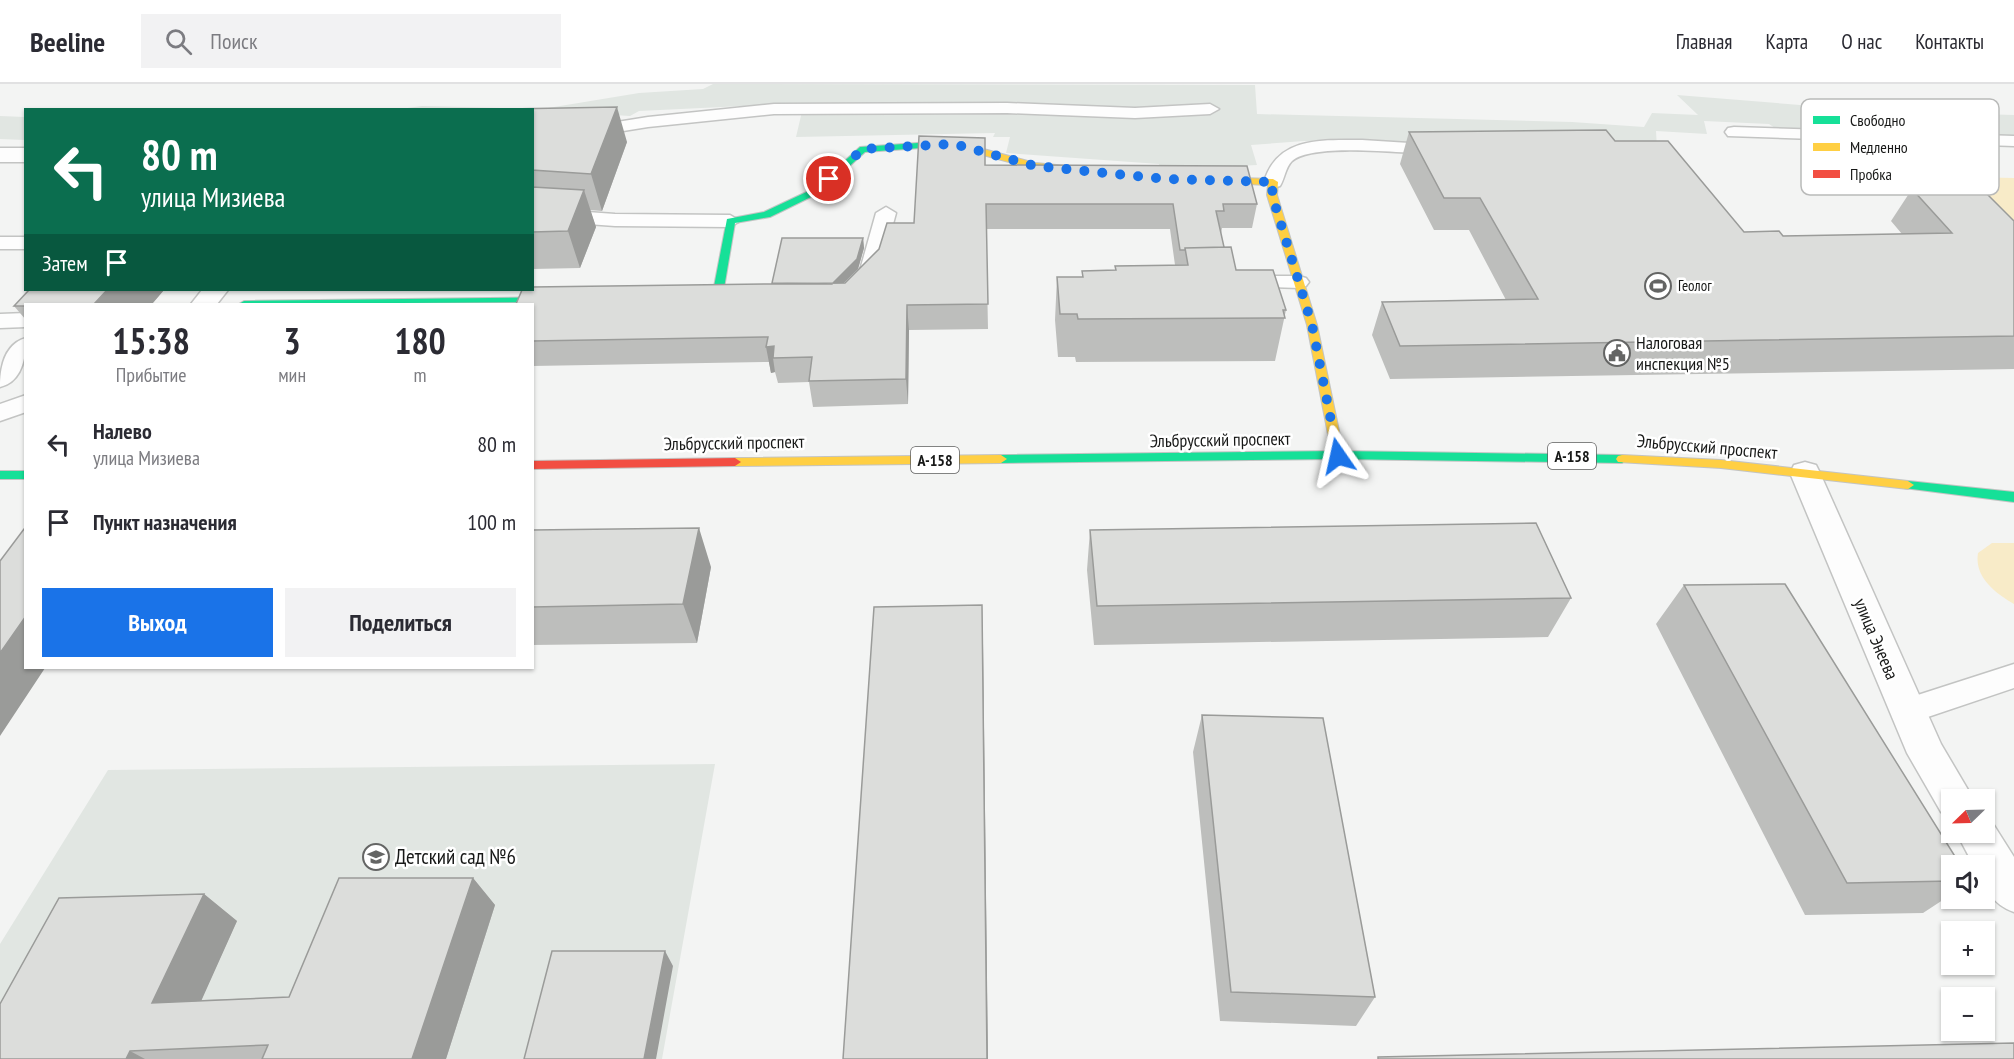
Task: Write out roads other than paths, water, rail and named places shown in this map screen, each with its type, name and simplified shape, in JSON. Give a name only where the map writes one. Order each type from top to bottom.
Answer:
[{"type":"street","points":[[673,300],[717,300],[729,221],[767,215],[818,190],[863,149],[954,144],[1035,166],[1094,172]]},
{"type":"street","points":[[0,155],[24,155]]},
{"type":"street","points":[[1198,180],[1273,182],[1272,195],[1312,325],[1338,456]]},
{"type":"street","points":[[205,303],[214,291]]},
{"type":"street","points":[[326,303],[573,300]]},
{"type":"street","name":"Эльбрусский проспект","points":[[534,465],[1338,456],[1646,459],[1805,473],[2014,497]]},
{"type":"street","name":"улица Энеева","points":[[1805,473],[1926,753],[1948,789]]},
{"type":"street","points":[[0,475],[24,475]]},
{"type":"street","points":[[1983,843],[2014,893]]},
{"type":"lane","points":[[534,133],[592,131],[648,122],[774,109],[962,107],[1136,113],[1210,109]]},
{"type":"lane","points":[[1734,132],[1801,134]]},
{"type":"lane","points":[[1999,141],[2014,141]]},
{"type":"lane","points":[[1273,182],[1275,174],[1288,155],[1316,146],[1464,151]]},
{"type":"lane","points":[[847,294],[870,272],[886,213]]},
{"type":"lane","points":[[534,214],[615,220],[729,221]]},
{"type":"lane","points":[[0,243],[24,243]]},
{"type":"lane","points":[[1216,283],[1299,282]]},
{"type":"lane","points":[[717,300],[739,301]]},
{"type":"lane","points":[[0,321],[24,320]]},
{"type":"lane","points":[[0,380],[24,348]]},
{"type":"lane","points":[[0,413],[24,404]]},
{"type":"lane","points":[[1907,711],[2014,676]]},
{"type":"place","name":"Геолог","points":[[1658,286]]},
{"type":"place","name":"Налоговая инспекция №5","points":[[1617,353]]},
{"type":"place","name":"Детский сад №6","points":[[376,857]]}]
